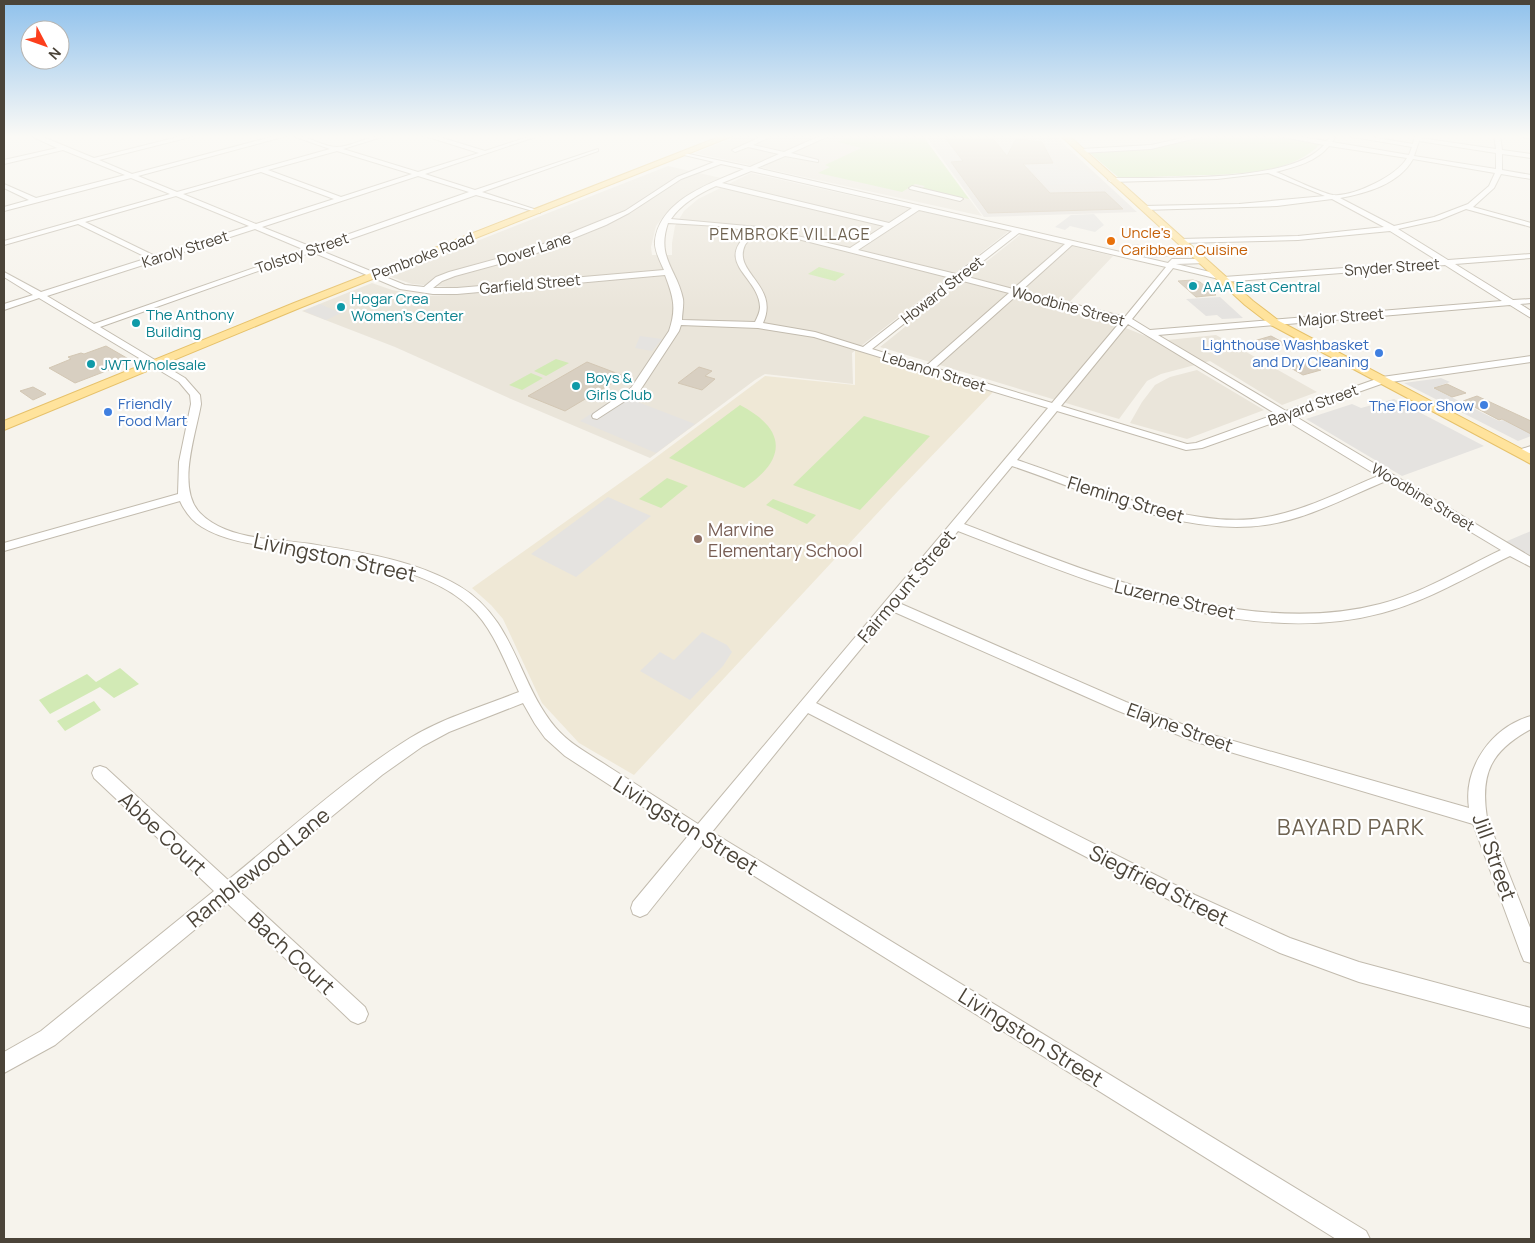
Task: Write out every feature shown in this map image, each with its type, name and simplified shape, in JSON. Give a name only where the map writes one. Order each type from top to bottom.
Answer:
[{"type":"main road","name":"Pembroke Road","points":[[4,426],[154,363],[586,193]]},
{"type":"main road","points":[[1126,193],[1180,241],[1199,261],[1248,303],[1275,323],[1527,454]]},
{"type":"street","points":[[19,193],[36,201]]},
{"type":"street","points":[[4,209],[66,193]]},
{"type":"street","points":[[4,243],[179,193]]},
{"type":"street","points":[[324,193],[341,199]]},
{"type":"street","name":"Karoly Street","points":[[4,307],[360,193]]},
{"type":"street","name":"Tolstoy Street","points":[[93,327],[472,193]]},
{"type":"street","points":[[478,193],[538,212]]},
{"type":"street","name":"Dover Lane","points":[[426,290],[439,279],[452,274],[535,251],[603,223],[627,212],[656,193]]},
{"type":"street","points":[[597,416],[630,395],[639,386],[667,344],[677,322],[679,300],[659,244],[663,227],[667,221],[682,203],[700,193]]},
{"type":"street","points":[[754,193],[890,225]]},
{"type":"street","name":"Snyder Street","points":[[855,193],[1172,264],[1221,278],[1531,256]]},
{"type":"street","points":[[890,201],[904,193]]},
{"type":"street","points":[[926,193],[960,199]]},
{"type":"street","points":[[1323,193],[1391,228],[1531,315]]},
{"type":"street","points":[[1144,208],[1266,204],[1333,197],[1350,193]]},
{"type":"street","points":[[1180,241],[1319,236],[1391,228],[1427,222],[1466,207],[1487,193]]},
{"type":"street","name":"Garfield Street","points":[[175,194],[403,287],[426,290],[479,289],[668,272]]},
{"type":"street","points":[[852,250],[918,207]]},
{"type":"street","points":[[1466,207],[1531,225]]},
{"type":"street","name":"Woodbine Street","points":[[667,221],[758,229],[852,250],[1127,320],[1531,563]]},
{"type":"street","points":[[79,222],[155,259]]},
{"type":"street","points":[[758,229],[742,243],[739,252],[741,264],[756,287],[763,303],[763,312],[758,325]]},
{"type":"street","name":"Howard Street","points":[[865,350],[1018,230]]},
{"type":"street","points":[[928,369],[1071,242]]},
{"type":"street","points":[[1172,264],[1199,261]]},
{"type":"street","name":"Fairmount Street","points":[[640,908],[1172,264]]},
{"type":"street","name":"Livingston Street","points":[[4,274],[154,363],[191,389],[196,399],[182,484],[192,513],[219,530],[244,538],[396,566],[450,586],[474,602],[491,622],[527,695],[548,730],[571,752],[1358,1239]]},
{"type":"street","name":"Major Street","points":[[1150,333],[1531,301]]},
{"type":"street","name":"Lebanon Street","points":[[677,322],[758,325],[815,335],[1186,447]]},
{"type":"street","name":"Bayard Street","points":[[1186,447],[1198,446],[1382,380],[1531,359]]},
{"type":"street","name":"Fleming Street","points":[[1009,461],[1163,514],[1222,523],[1289,516],[1388,476]]},
{"type":"street","points":[[4,546],[185,496]]},
{"type":"street","name":"Luzerne Street","points":[[957,526],[1138,593],[1200,608],[1275,617],[1335,616],[1382,608],[1413,598],[1510,550]]},
{"type":"street","name":"Elayne Street","points":[[892,605],[1121,706],[1199,737],[1479,818]]},
{"type":"street","name":"Ramblewood Lane","points":[[4,1063],[48,1038],[376,770],[400,753],[451,725],[527,695]]},
{"type":"street","name":"Siegfried Street","points":[[806,705],[1189,901],[1271,939],[1359,972],[1531,1018]]},
{"type":"street","name":"Jill Street","points":[[1531,722],[1500,740],[1483,764],[1479,774],[1476,795],[1479,818],[1531,954]]},
{"type":"street","name":"Abbe Court","points":[[100,773],[227,892]]},
{"type":"street","name":"Bach Court","points":[[227,892],[358,1014]]},
{"type":"shaded area","points":[[599,193],[692,193],[666,213],[656,226],[651,247],[652,255],[672,255],[675,226],[684,211],[698,199],[710,193],[840,193],[1009,231],[852,353],[853,384],[765,374],[650,458],[395,347],[302,311],[372,283],[392,290],[423,296],[450,295],[459,288],[412,284],[388,276]]},
{"type":"shaded area","points":[[877,193],[965,193],[982,216]]},
{"type":"shaded area","points":[[967,193],[1117,193],[1137,212],[984,217]]},
{"type":"shaded area","points":[[1094,214],[1104,225],[1095,232],[1070,226],[1065,230],[1055,227],[1071,215]]},
{"type":"shaded area","points":[[1021,234],[1113,256],[1063,309],[1111,322],[1158,341],[1216,335],[1317,392],[1282,405],[1210,361],[1161,374],[1147,381],[1119,419],[880,347]]},
{"type":"shaded area","points":[[1138,244],[1143,249],[1175,249],[1180,256],[1154,258],[1140,255],[1130,245]]},
{"type":"shaded area","points":[[1220,297],[1243,318],[1222,319],[1217,315],[1206,316],[1186,299]]},
{"type":"shaded area","points":[[320,304],[341,313],[326,320],[304,311]]},
{"type":"shaded area","points":[[640,336],[662,339],[652,351],[635,348]]},
{"type":"shaded area","name":"Marvine Elementary School","points":[[855,350],[993,392],[899,490],[634,775],[579,743],[542,703],[503,619],[472,588],[651,461],[765,376],[855,385]]},
{"type":"shaded area","points":[[1197,370],[1264,410],[1187,439],[1130,423],[1142,402],[1155,385],[1170,377]]},
{"type":"shaded area","points":[[1441,378],[1450,382],[1433,388],[1499,421],[1503,420],[1531,433],[1531,436],[1518,441],[1404,383]]},
{"type":"shaded area","points":[[619,395],[695,424],[656,453],[580,421]]},
{"type":"shaded area","points":[[1394,399],[1484,446],[1402,476],[1306,419],[1352,404],[1361,408]]},
{"type":"shaded area","points":[[608,497],[651,516],[576,577],[531,554]]},
{"type":"shaded area","points":[[1531,531],[1531,558],[1505,542]]},
{"type":"shaded area","points":[[702,632],[727,645],[732,652],[723,666],[690,700],[640,671],[660,652],[674,660]]},
{"type":"green space","points":[[940,193],[965,193],[969,199]]},
{"type":"green space","points":[[819,267],[845,274],[835,281],[808,274]]},
{"type":"green space","points":[[556,359],[569,363],[546,376],[534,371]]},
{"type":"green space","points":[[531,373],[543,378],[522,390],[509,385]]},
{"type":"green space","points":[[740,405],[755,414],[766,424],[773,434],[776,445],[774,455],[768,466],[744,488],[669,458]]},
{"type":"green space","points":[[864,416],[930,436],[860,510],[793,485]]},
{"type":"green space","points":[[667,478],[688,486],[661,508],[639,499]]},
{"type":"green space","points":[[773,499],[816,515],[807,524],[766,505]]},
{"type":"green space","points":[[120,668],[139,684],[114,698],[100,687],[50,714],[39,700],[87,674],[96,682]]},
{"type":"green space","points":[[94,701],[101,710],[65,731],[57,721]]},
{"type":"building","points":[[973,193],[1106,193],[1123,209],[988,213]]},
{"type":"building","name":"AAA East Central","points":[[1193,280],[1200,282],[1216,295],[1196,297],[1178,281]]},
{"type":"building","points":[[1271,336],[1286,344],[1262,351],[1247,343]]},
{"type":"building","name":"JWT Wholesale","points":[[106,346],[132,361],[75,383],[49,368],[71,359],[68,357],[81,353],[84,354]]},
{"type":"building","name":"Boys & Girls Club","points":[[587,362],[624,376],[565,411],[528,396]]},
{"type":"building","points":[[1306,362],[1321,370],[1303,375],[1289,367]]},
{"type":"building","points":[[699,367],[712,371],[705,376],[715,379],[702,390],[678,383]]},
{"type":"building","points":[[1447,384],[1466,393],[1452,397],[1434,388]]},
{"type":"building","points":[[33,387],[46,394],[33,400],[20,391]]},
{"type":"building","name":"The Floor Show","points":[[1477,396],[1531,421],[1531,434],[1463,401]]},
{"type":"place","name":"Uncle's Caribbean Cuisine","points":[[1111,241]]},
{"type":"place","name":"AAA East Central","points":[[1193,286]]},
{"type":"place","name":"Hogar Crea Women's Center","points":[[341,307]]},
{"type":"place","name":"The Anthony Building","points":[[136,323]]},
{"type":"place","name":"Lighthouse Washbasket and Dry Cleaning","points":[[1379,353]]},
{"type":"place","name":"JWT Wholesale","points":[[91,364]]},
{"type":"place","name":"Boys & Girls Club","points":[[576,386]]},
{"type":"place","name":"The Floor Show","points":[[1484,405]]},
{"type":"place","name":"Friendly Food Mart","points":[[108,412]]},
{"type":"place","name":"Marvine Elementary School","points":[[698,539]]},
{"type":"district","name":"PEMBROKE VILLAGE","points":[[790,234]]},
{"type":"district","name":"BAYARD PARK","points":[[1351,827]]}]
